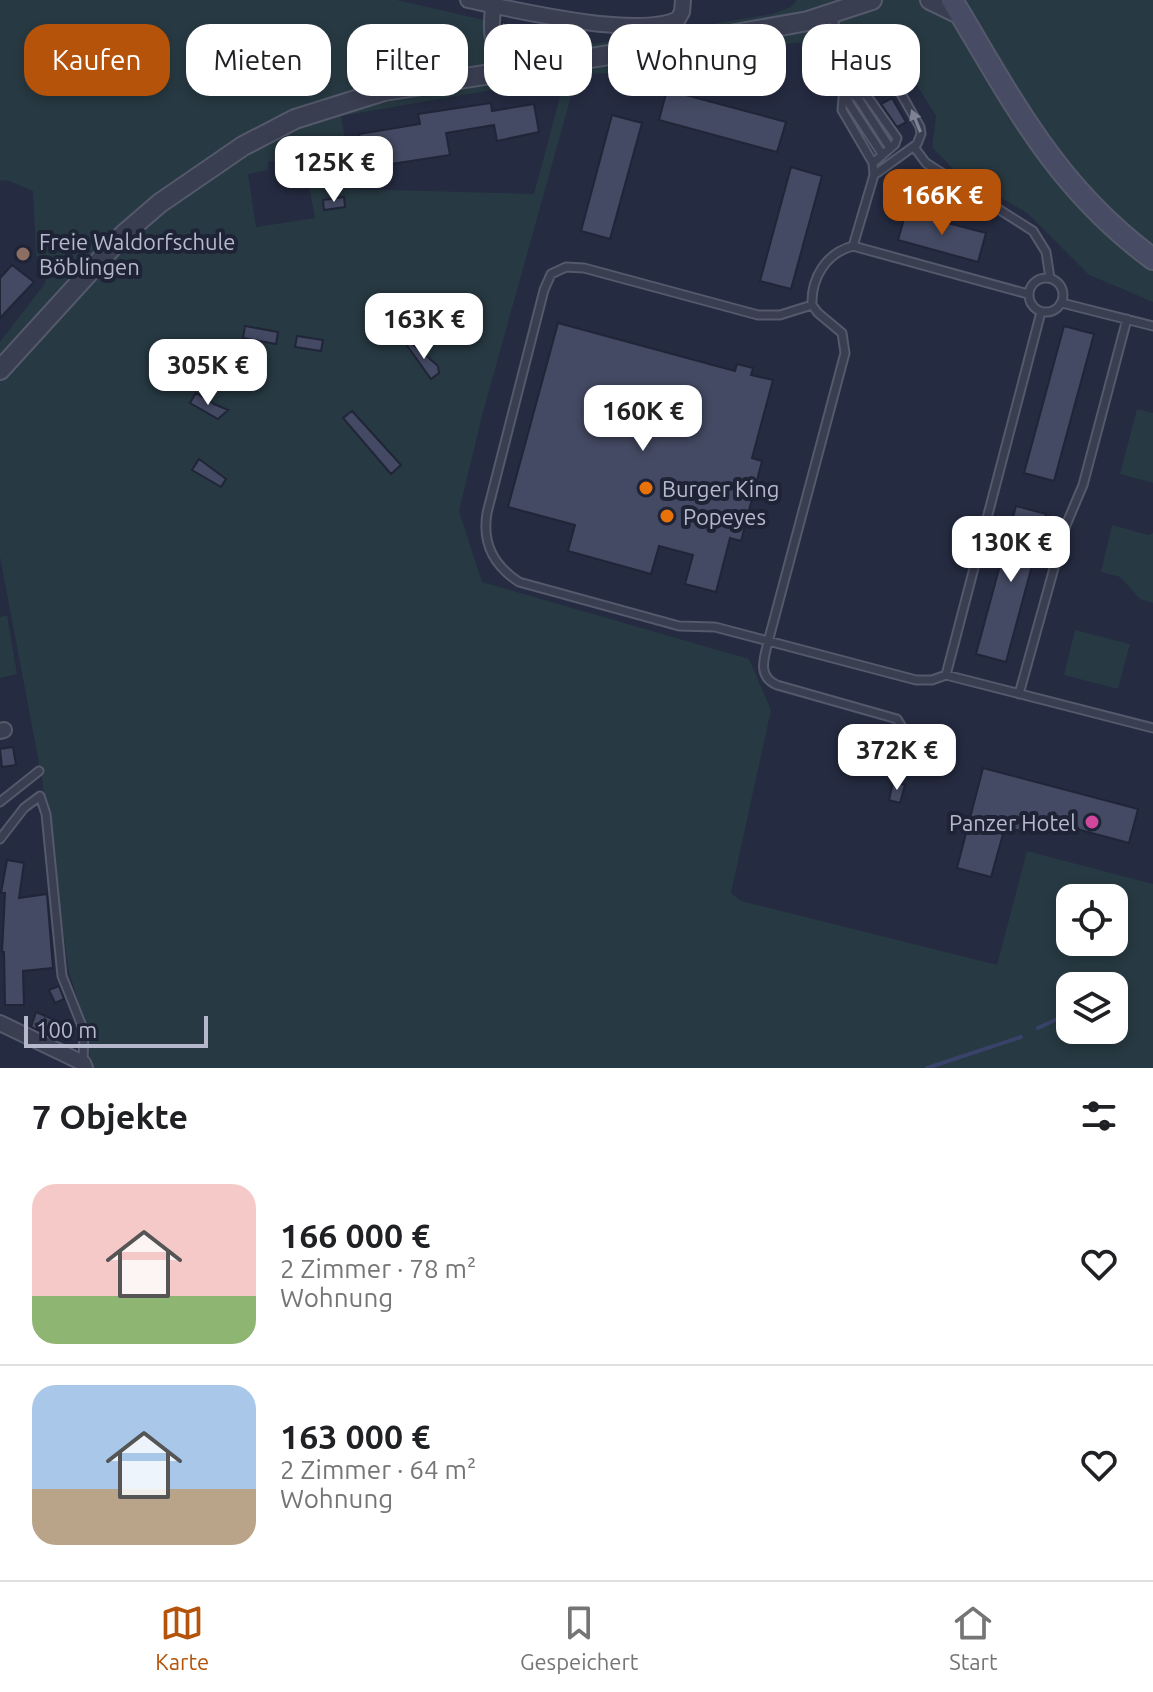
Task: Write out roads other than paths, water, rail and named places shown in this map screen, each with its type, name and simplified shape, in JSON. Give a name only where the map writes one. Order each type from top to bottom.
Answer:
[{"type":"main road","points":[[957,8],[1023,119],[1065,178],[1111,227],[1153,259]]},
{"type":"street","points":[[468,0],[601,24],[652,27],[678,19],[683,0]]},
{"type":"street","points":[[592,59],[808,21],[834,21],[872,0]]},
{"type":"street","points":[[930,0],[957,8]]},
{"type":"street","points":[[493,5],[499,24]]},
{"type":"street","points":[[0,370],[124,234],[160,203],[243,146],[295,119],[371,94],[484,77]]},
{"type":"street","points":[[0,1023],[84,1065]]},
{"type":"lane","points":[[834,21],[853,62],[890,82],[905,98],[920,127],[920,140],[914,147],[874,175]]},
{"type":"lane","points":[[843,96],[842,110],[873,163],[874,175],[853,246]]},
{"type":"lane","points":[[847,96],[882,154]]},
{"type":"lane","points":[[867,96],[897,138],[873,163]]},
{"type":"lane","points":[[914,147],[926,163],[1033,231],[1046,252],[1050,278]]},
{"type":"lane","points":[[885,746],[892,747],[898,742],[902,727],[897,719],[769,681],[764,675],[768,642],[845,353],[842,333],[812,305],[819,271],[835,253],[853,246],[1028,294]]},
{"type":"lane","points":[[812,305],[780,315],[758,315],[584,268],[566,267],[551,274],[544,290],[485,526],[491,554],[498,565],[519,582],[679,626],[715,627],[905,678],[932,680],[946,675],[1153,728]]},
{"type":"lane","points":[[1050,278],[1057,281],[1064,291],[1062,303],[1057,310],[1041,312],[1034,308],[1028,294],[1034,282],[1050,278]]},
{"type":"lane","points":[[1062,303],[1153,326]]},
{"type":"lane","points":[[946,675],[1041,312]]},
{"type":"lane","points":[[1019,694],[1066,525],[1083,485],[1127,319]]},
{"type":"lane","points":[[0,802],[39,771]]},
{"type":"lane","points":[[0,839],[24,808],[40,796],[46,814],[62,976],[84,1031],[84,1065]]},
{"type":"waterway","points":[[1038,1028],[1056,1020]]},
{"type":"waterway","points":[[927,1068],[1021,1037]]},
{"type":"place","name":"Freie Waldorfschule Böblingen","points":[[23,254]]},
{"type":"place","name":"Burger King","points":[[646,488]]},
{"type":"place","name":"Popeyes","points":[[667,516]]},
{"type":"place","name":"Panzer Hotel","points":[[1092,822]]}]
